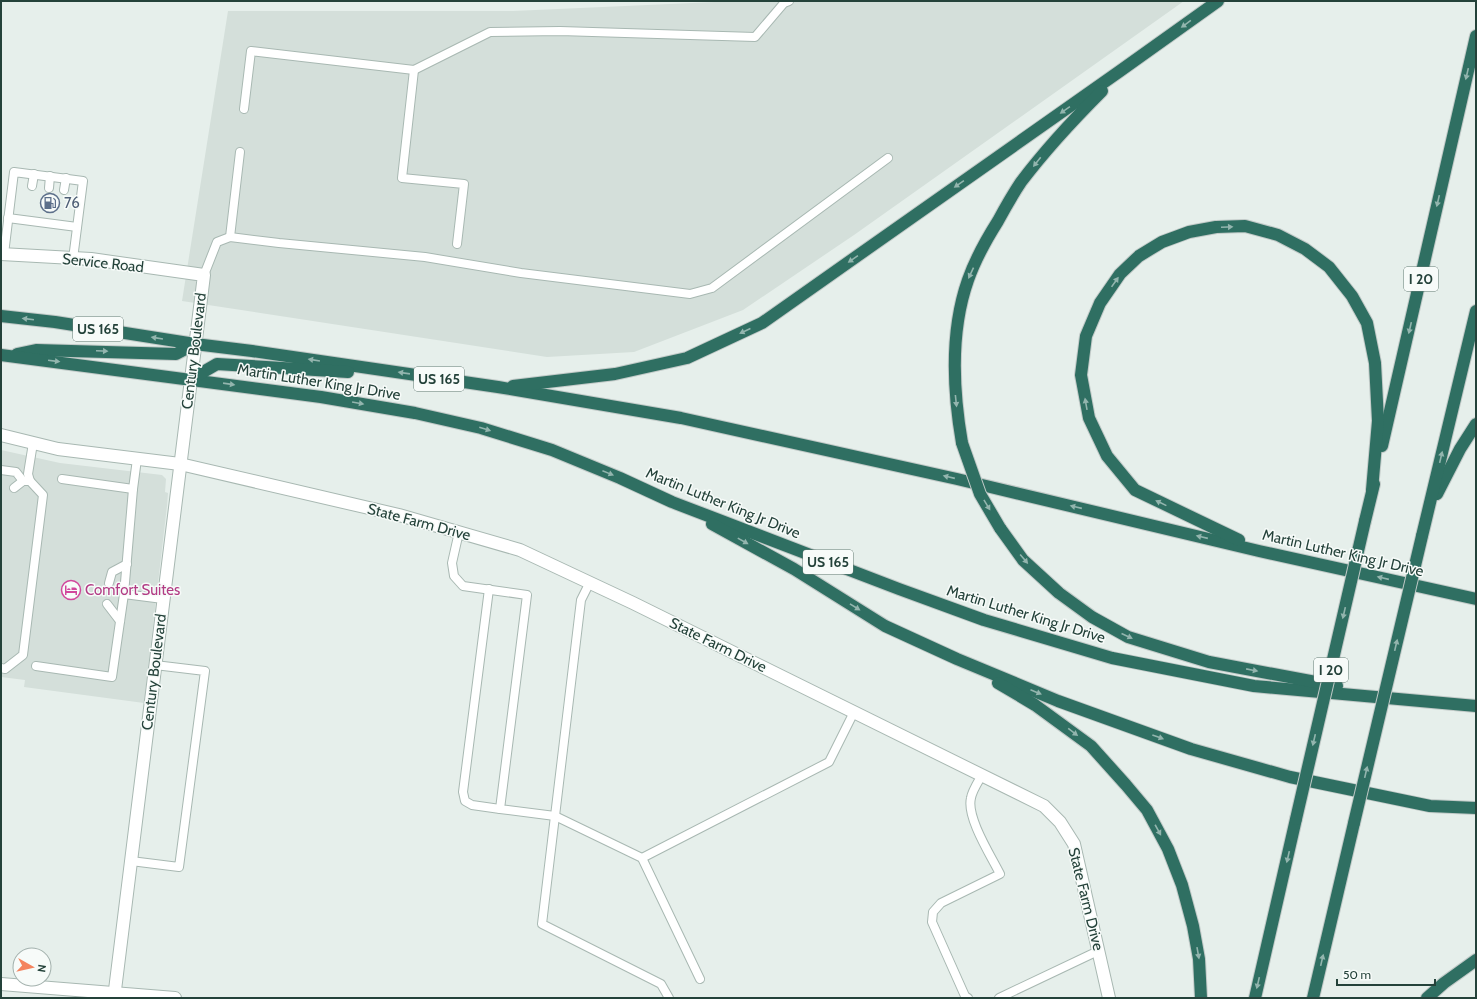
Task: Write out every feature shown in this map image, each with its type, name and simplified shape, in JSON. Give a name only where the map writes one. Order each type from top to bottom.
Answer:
[{"type":"highway","points":[[498,387],[615,374],[687,358],[762,323],[1218,1]]},
{"type":"highway","name":"I 20","points":[[1255,998],[1476,36]]},
{"type":"highway","points":[[1120,71],[1055,139],[1020,183],[986,241],[968,280],[959,315],[955,361],[955,393],[962,443],[980,494],[1000,528],[1023,560],[1059,593],[1092,617],[1128,637],[1209,662],[1419,701]]},
{"type":"highway","points":[[1260,550],[1136,490],[1107,456],[1089,418],[1081,375],[1086,336],[1100,303],[1120,274],[1139,256],[1162,242],[1189,232],[1216,227],[1245,226],[1278,234],[1305,249],[1329,267],[1352,296],[1367,323],[1375,363],[1378,421],[1372,490]]},
{"type":"highway","points":[[1313,998],[1476,311]]},
{"type":"highway","name":"Martin Luther King Jr Drive","points":[[1,316],[55,322],[195,344],[498,387],[681,418],[957,479],[1476,600]]},
{"type":"highway","points":[[4,355],[36,350],[176,354],[195,344]]},
{"type":"highway","name":"Martin Luther King Jr Drive","points":[[4,355],[321,397],[415,413],[481,428],[552,450],[620,478],[672,502],[984,620],[1112,658],[1254,686],[1476,706]]},
{"type":"highway","points":[[191,379],[217,364],[358,373],[381,370]]},
{"type":"highway","points":[[1429,511],[1460,449],[1476,424]]},
{"type":"highway","points":[[672,502],[794,569],[885,626],[958,659],[1058,701],[1176,744],[1290,777],[1430,806],[1476,808]]},
{"type":"highway","points":[[1445,592],[1476,596]]},
{"type":"highway","points":[[958,659],[1035,705],[1091,746],[1147,810],[1168,849],[1182,885],[1199,959],[1201,998]]},
{"type":"highway","points":[[1427,998],[1444,983],[1476,960]]},
{"type":"street","name":"Service Road","points":[[3,254],[91,259],[204,276]]},
{"type":"street","name":"Century Boulevard","points":[[114,995],[204,276]]},
{"type":"street","points":[[1,435],[58,449],[180,464]]},
{"type":"street","name":"State Farm Drive","points":[[180,464],[399,515],[520,550],[590,582],[1044,806],[1060,822],[1074,844],[1109,998]]},
{"type":"street","points":[[1,984],[114,995],[175,998]]},
{"type":"lane","points":[[244,109],[251,51],[414,70],[490,32],[560,31],[755,37],[784,3],[789,1]]},
{"type":"lane","points":[[414,70],[402,178],[464,184],[457,244]]},
{"type":"lane","points":[[230,237],[240,152]]},
{"type":"lane","points":[[204,276],[216,242],[230,237],[425,257],[521,273],[690,294],[712,288],[888,158]]},
{"type":"lane","points":[[3,254],[14,172],[83,181],[73,259]]},
{"type":"lane","points":[[32,186],[34,174]]},
{"type":"lane","points":[[49,188],[50,176]]},
{"type":"lane","points":[[64,190],[66,178]]},
{"type":"lane","points":[[8,218],[28,217],[60,221],[77,227]]},
{"type":"lane","points":[[14,488],[26,481],[33,443]]},
{"type":"lane","points":[[36,666],[112,676],[124,594],[137,459]]},
{"type":"lane","points":[[1,470],[16,472],[43,495],[23,655],[5,669],[1,668]]},
{"type":"lane","points":[[62,479],[133,489]]},
{"type":"lane","points":[[459,532],[452,563],[454,576],[464,586],[527,595],[500,809]]},
{"type":"lane","points":[[109,583],[112,572],[127,564]]},
{"type":"lane","points":[[590,582],[581,600],[542,924],[662,984],[669,998]]},
{"type":"lane","points":[[489,589],[463,792],[465,801],[472,805],[554,816],[642,858],[700,979]]},
{"type":"lane","points":[[124,594],[163,598]]},
{"type":"lane","points":[[107,604],[120,621]]},
{"type":"lane","points":[[131,861],[179,867],[205,671],[155,665]]},
{"type":"lane","points":[[642,858],[829,762],[854,712]]},
{"type":"lane","points":[[968,998],[965,996],[932,922],[933,912],[940,903],[1000,874],[974,823],[970,810],[971,798],[982,775]]},
{"type":"lane","points":[[999,998],[1098,952]]},
{"type":"shaded area","points":[[737,1],[1184,1],[854,235],[743,310],[634,352],[547,357],[182,301],[228,11],[513,11]]},
{"type":"shaded area","points":[[1,450],[60,463],[162,475],[166,479],[165,492],[168,493],[167,506],[144,703],[24,687],[25,680],[1,677]]},
{"type":"place","name":"76","points":[[50,203]]},
{"type":"place","name":"Comfort Suites","points":[[71,590]]}]
